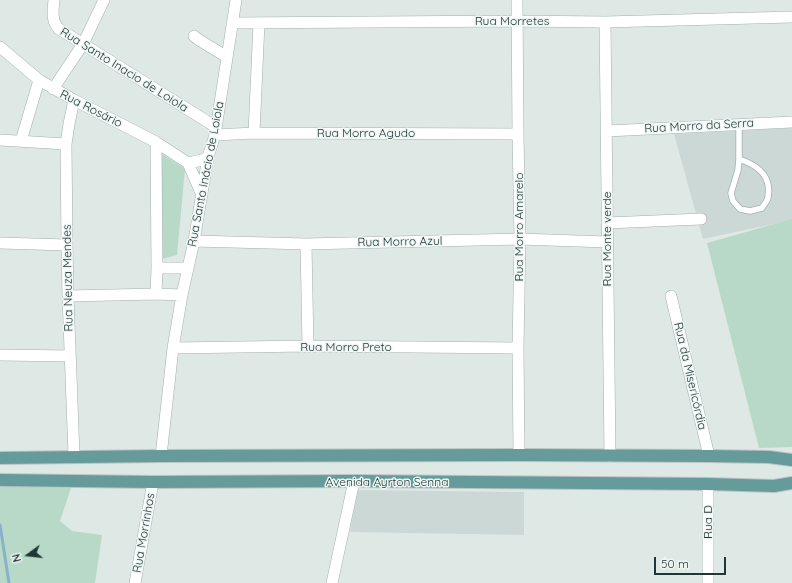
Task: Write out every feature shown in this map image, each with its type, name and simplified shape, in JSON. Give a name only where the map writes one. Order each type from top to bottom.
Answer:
[{"type":"main road","points":[[0,458],[74,456],[519,454],[792,458]]},
{"type":"main road","name":"Avenida Ayrton Senna","points":[[0,480],[153,482],[354,481],[792,485]]},
{"type":"street","name":"Rua Santo Inacio de Loiola","points":[[54,0],[55,25],[215,131]]},
{"type":"street","points":[[53,89],[83,44],[104,0]]},
{"type":"street","name":"Rua Santo Inácio de Loiola","points":[[173,348],[182,295],[194,241],[208,157],[215,131],[236,0]]},
{"type":"street","name":"Rua Morro Amarelo","points":[[517,0],[520,239],[518,348],[519,454]]},
{"type":"street","name":"Rua Morretes","points":[[232,23],[517,21],[605,22],[792,17]]},
{"type":"street","name":"Rua Monte verde","points":[[605,22],[610,456]]},
{"type":"street","points":[[254,133],[259,23]]},
{"type":"street","points":[[194,36],[227,57]]},
{"type":"street","name":"Rua Rosário","points":[[0,46],[39,80],[53,89],[156,142],[188,164]]},
{"type":"street","points":[[22,141],[39,80]]},
{"type":"street","name":"Rua Neuza Mendes","points":[[74,100],[66,144],[68,296],[74,456]]},
{"type":"street","name":"Rua Morro da Serra","points":[[606,130],[792,122]]},
{"type":"street","name":"Rua Morro Agudo","points":[[215,131],[254,133],[518,134]]},
{"type":"street","points":[[0,140],[66,144]]},
{"type":"street","points":[[156,142],[158,268],[156,294]]},
{"type":"street","points":[[202,194],[188,164],[208,157]]},
{"type":"street","points":[[607,223],[701,219]]},
{"type":"street","name":"Rua Morro Azul","points":[[194,241],[306,244],[520,239],[607,242]]},
{"type":"street","points":[[0,242],[67,245]]},
{"type":"street","points":[[306,244],[308,346]]},
{"type":"street","points":[[158,268],[188,268]]},
{"type":"street","points":[[68,296],[156,294],[182,295]]},
{"type":"street","name":"Rua da Misericórdia","points":[[671,296],[709,456]]},
{"type":"street","name":"Rua Morro Preto","points":[[173,348],[308,346],[518,348]]},
{"type":"street","points":[[161,456],[173,348]]},
{"type":"street","points":[[0,355],[70,356]]},
{"type":"street","points":[[332,583],[354,481]]},
{"type":"street","name":"Rua Morrinhos","points":[[136,583],[153,482]]},
{"type":"street","name":"Rua D","points":[[708,484],[708,583]]},
{"type":"lane","points":[[739,158],[760,169],[768,182],[768,198],[762,208],[750,211],[740,209],[733,201],[730,194],[738,170],[740,125]]},
{"type":"shaded area","points":[[792,128],[792,220],[703,239],[674,134]]},
{"type":"shaded area","points":[[357,490],[524,492],[524,535],[350,532]]},
{"type":"green space","points":[[158,151],[185,169],[177,255],[162,259]]},
{"type":"green space","points":[[792,219],[792,447],[759,448],[707,243]]},
{"type":"green space","points":[[0,486],[71,488],[60,521],[72,531],[102,535],[95,583],[0,583]]},
{"type":"waterway","points":[[0,525],[9,583]]}]
